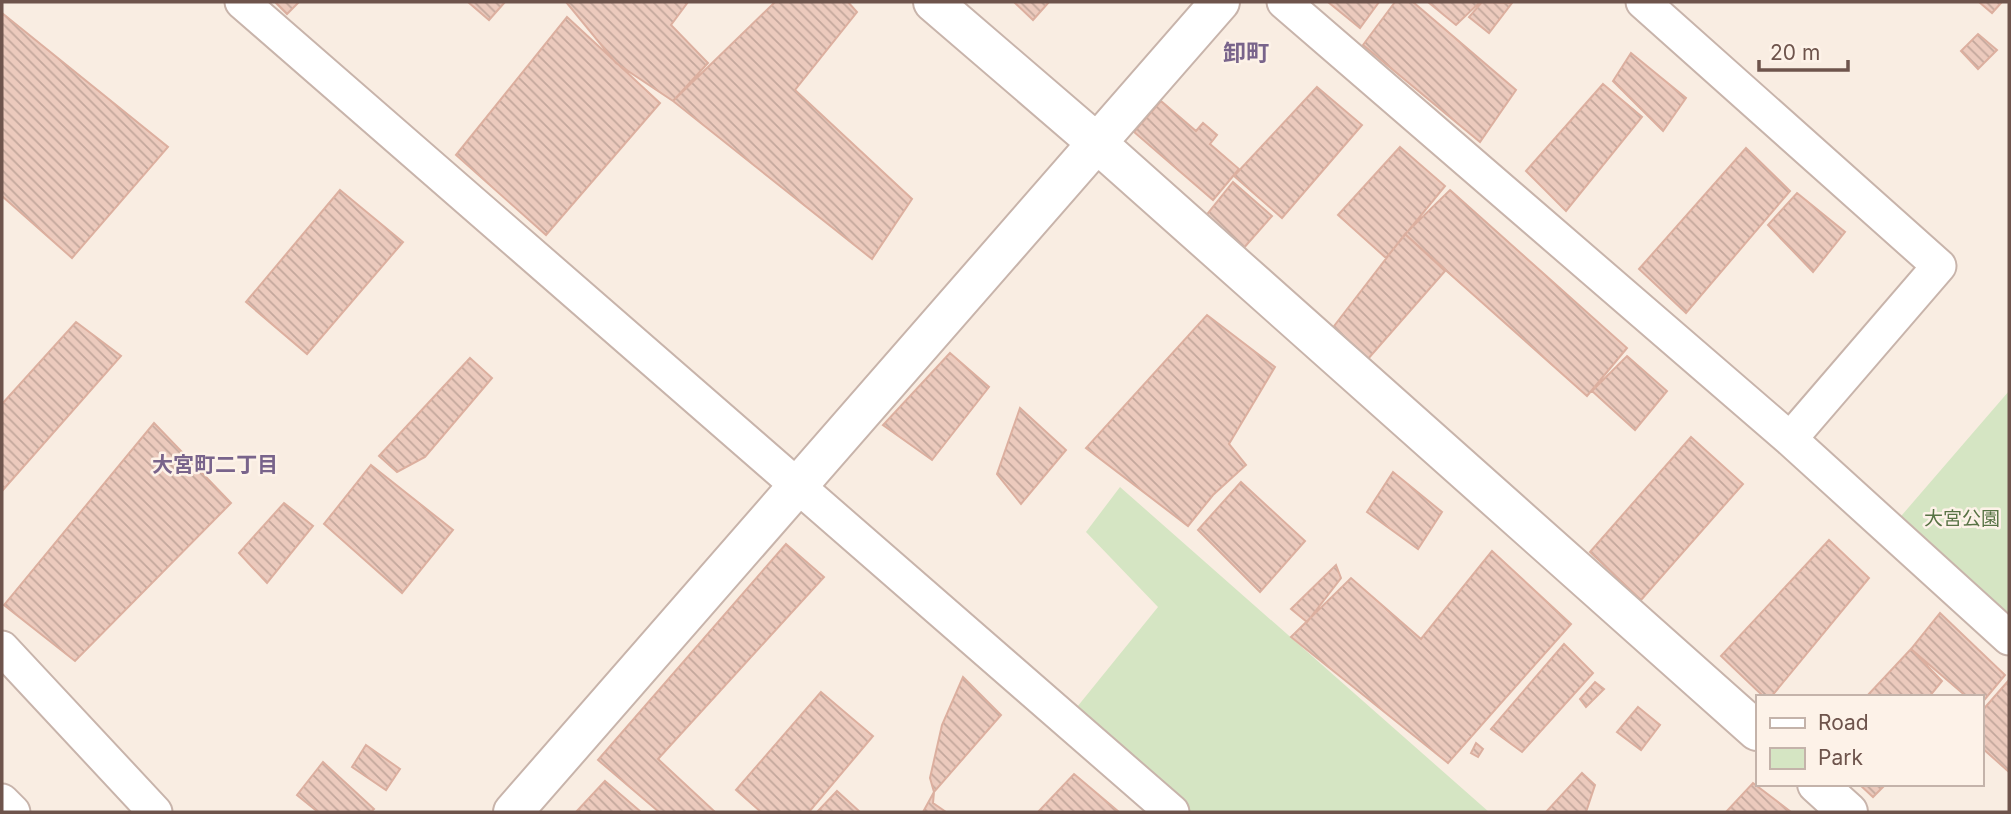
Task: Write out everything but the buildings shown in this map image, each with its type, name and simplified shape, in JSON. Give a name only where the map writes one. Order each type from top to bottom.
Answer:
[{"type":"street","points":[[242,2],[1172,812]]},
{"type":"street","points":[[933,2],[1098,144],[1756,730]]},
{"type":"street","points":[[513,812],[1220,2]]},
{"type":"street","points":[[1284,2],[1790,439],[2009,638]]},
{"type":"street","points":[[1643,2],[1938,266],[1790,439]]},
{"type":"street","points":[[2,648],[155,812]]},
{"type":"street","points":[[1819,786],[1848,812]]},
{"type":"street","points":[[2,801],[13,812]]},
{"type":"green space","name":"大宮公園","points":[[2009,391],[2009,626],[1896,522]]},
{"type":"green space","points":[[1120,487],[1489,812],[1188,812],[1073,712],[1158,607],[1086,532]]},
{"type":"district","name":"卸町","points":[[1246,53]]},
{"type":"district","name":"大宮町二丁目","points":[[215,465]]}]
